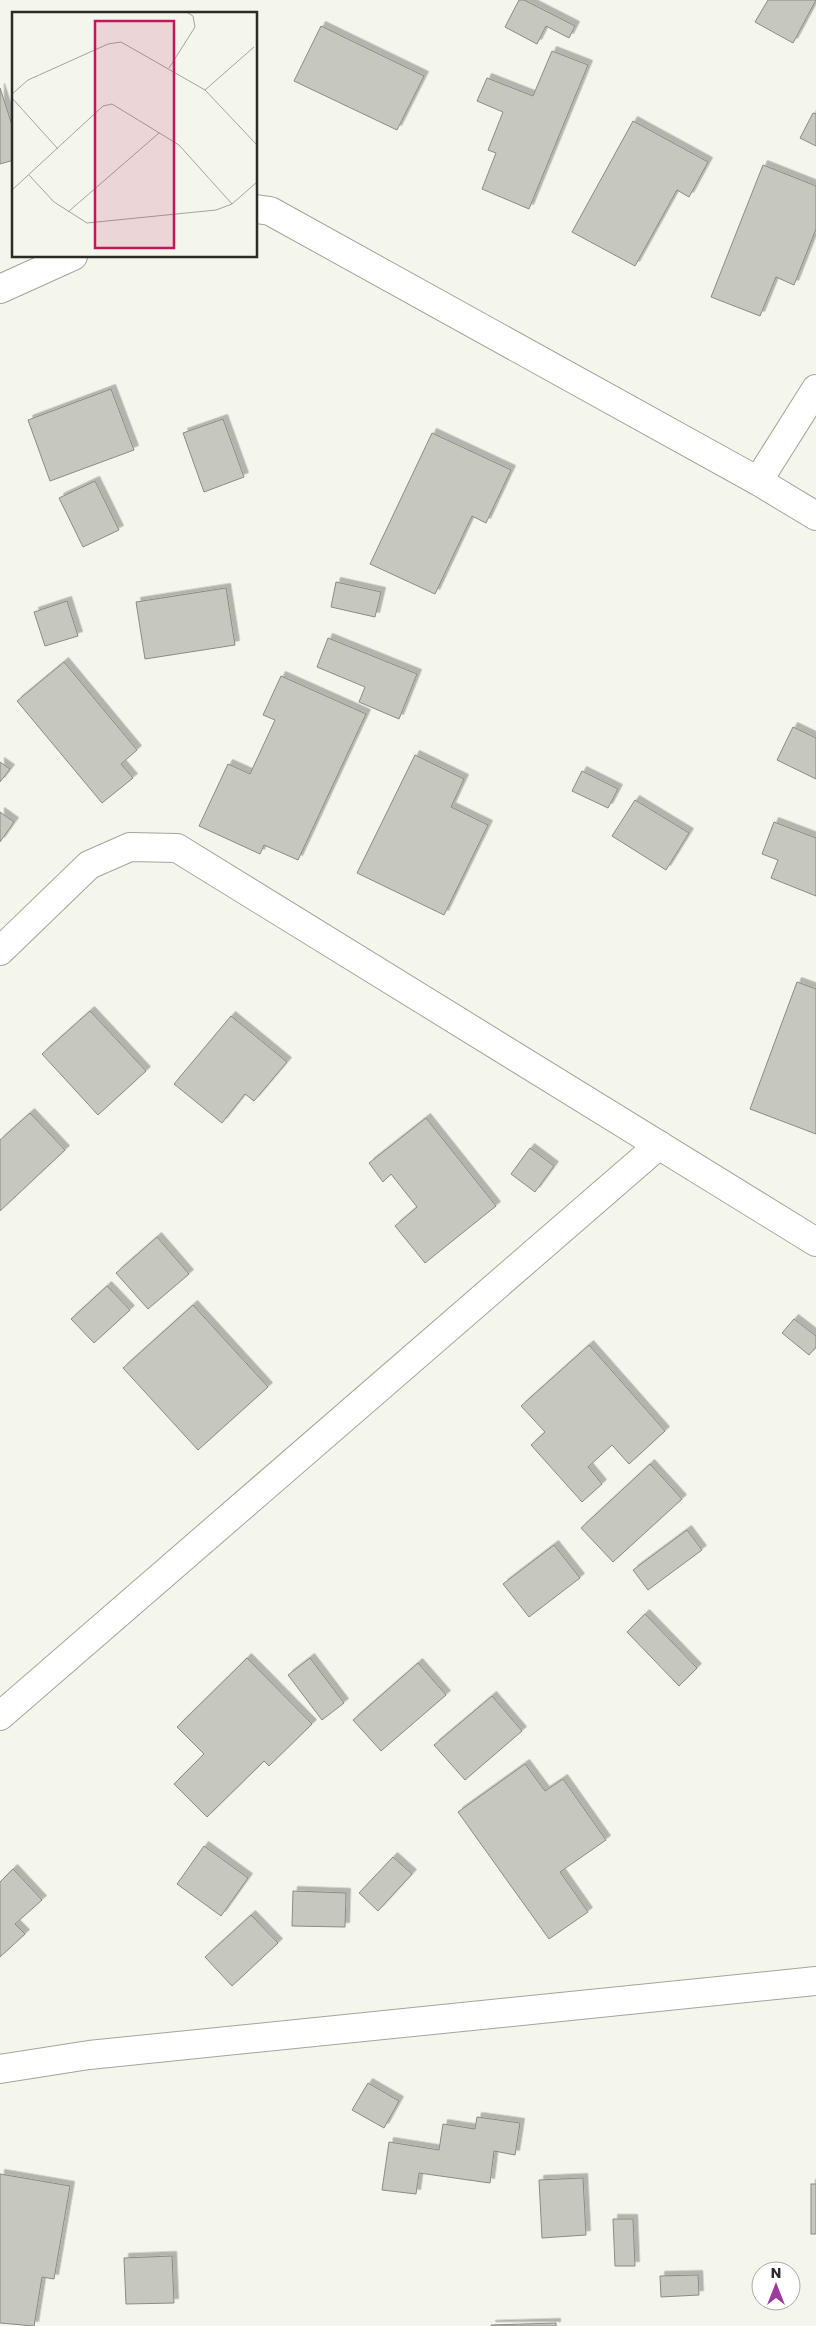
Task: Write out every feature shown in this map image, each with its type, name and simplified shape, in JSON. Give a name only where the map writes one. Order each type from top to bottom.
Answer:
[{"type":"street","points":[[258,209],[270,211],[758,481],[816,516]]},
{"type":"street","points":[[0,290],[69,258]]},
{"type":"street","points":[[758,481],[816,390]]},
{"type":"street","points":[[0,951],[89,866],[130,846],[177,848],[816,1242]]},
{"type":"street","points":[[0,1716],[659,1145]]},
{"type":"street","points":[[0,2069],[89,2055],[816,1981]]},
{"type":"building","points":[[519,0],[524,0],[575,26],[569,38],[546,26],[537,44],[505,27]]},
{"type":"building","points":[[768,0],[816,0],[793,43],[755,22]]},
{"type":"building","points":[[321,26],[424,76],[397,130],[294,81]]},
{"type":"building","points":[[552,51],[588,65],[529,209],[482,189],[496,153],[488,150],[503,112],[477,101],[487,78],[533,96]]},
{"type":"building","points":[[0,88],[12,125],[12,161],[0,164]]},
{"type":"building","points":[[813,113],[816,114],[816,146],[800,138]]},
{"type":"building","points":[[633,121],[708,162],[689,197],[677,190],[635,266],[572,232]]},
{"type":"building","points":[[763,165],[816,186],[816,229],[794,285],[776,277],[760,316],[711,297]]},
{"type":"building","points":[[111,389],[134,450],[50,481],[28,420]]},
{"type":"building","points":[[223,419],[244,477],[204,492],[183,433]]},
{"type":"building","points":[[432,433],[511,470],[486,523],[472,516],[435,594],[370,564]]},
{"type":"building","points":[[95,481],[119,530],[83,547],[59,498]]},
{"type":"building","points":[[336,582],[381,592],[375,617],[331,607]]},
{"type":"building","points":[[226,588],[235,645],[145,659],[136,602]]},
{"type":"building","points":[[67,601],[78,636],[45,646],[34,612]]},
{"type":"building","points":[[328,638],[417,674],[399,719],[359,702],[365,687],[317,667]]},
{"type":"building","points":[[64,662],[137,750],[121,764],[133,778],[102,803],[17,701]]},
{"type":"building","points":[[281,676],[366,714],[298,860],[264,845],[260,854],[199,826],[228,764],[250,774],[275,720],[263,715]]},
{"type":"building","points":[[793,727],[816,738],[816,779],[777,760]]},
{"type":"building","points":[[415,755],[464,779],[451,807],[488,825],[444,915],[357,873]]},
{"type":"building","points":[[0,762],[10,769],[0,782]]},
{"type":"building","points":[[582,771],[618,789],[608,808],[572,791]]},
{"type":"building","points":[[635,800],[689,833],[666,870],[612,836]]},
{"type":"building","points":[[0,812],[14,822],[0,842]]},
{"type":"building","points":[[774,822],[816,838],[816,896],[771,878],[778,860],[762,854]]},
{"type":"building","points":[[797,982],[816,989],[816,1134],[750,1109]]},
{"type":"building","points":[[90,1011],[146,1071],[98,1115],[42,1054]]},
{"type":"building","points":[[231,1016],[287,1062],[254,1101],[245,1094],[222,1123],[174,1084]]},
{"type":"building","points":[[30,1113],[65,1150],[0,1211],[0,1140]]},
{"type":"building","points":[[426,1118],[496,1206],[425,1263],[395,1226],[417,1207],[391,1174],[383,1182],[369,1163]]},
{"type":"building","points":[[530,1148],[554,1166],[535,1192],[511,1174]]},
{"type":"building","points":[[157,1237],[189,1274],[148,1309],[116,1273]]},
{"type":"building","points":[[107,1286],[130,1310],[94,1343],[71,1319]]},
{"type":"building","points":[[193,1305],[268,1387],[198,1450],[123,1368]]},
{"type":"building","points":[[794,1319],[816,1336],[816,1347],[809,1355],[782,1333]]},
{"type":"building","points":[[589,1345],[665,1431],[629,1464],[612,1445],[588,1467],[602,1484],[582,1502],[531,1445],[545,1432],[521,1406]]},
{"type":"building","points":[[650,1464],[682,1499],[613,1562],[581,1528]]},
{"type":"building","points":[[687,1530],[702,1550],[648,1590],[633,1570]]},
{"type":"building","points":[[554,1545],[580,1578],[529,1617],[503,1584]]},
{"type":"building","points":[[645,1614],[697,1668],[679,1686],[627,1632]]},
{"type":"building","points":[[247,1658],[312,1724],[269,1766],[264,1761],[207,1817],[174,1784],[204,1754],[177,1727]]},
{"type":"building","points":[[310,1658],[344,1703],[322,1720],[288,1675]]},
{"type":"building","points":[[418,1663],[446,1695],[381,1751],[353,1720]]},
{"type":"building","points":[[492,1696],[522,1731],[465,1780],[434,1745]]},
{"type":"building","points":[[525,1764],[545,1791],[563,1779],[606,1840],[560,1872],[588,1912],[549,1939],[458,1812]]},
{"type":"building","points":[[204,1846],[248,1878],[221,1916],[177,1884]]},
{"type":"building","points":[[393,1857],[412,1874],[378,1911],[359,1893]]},
{"type":"building","points":[[13,1869],[42,1900],[15,1924],[25,1934],[0,1957],[0,1882]]},
{"type":"building","points":[[293,1891],[346,1893],[345,1927],[292,1926]]},
{"type":"building","points":[[251,1915],[278,1943],[232,1986],[205,1957]]},
{"type":"building","points":[[368,2083],[399,2101],[384,2128],[352,2110]]},
{"type":"building","points":[[477,2117],[520,2123],[515,2155],[494,2151],[490,2183],[419,2173],[416,2194],[382,2190],[389,2142],[439,2150],[443,2124],[475,2129]]},
{"type":"building","points":[[0,2174],[70,2186],[54,2279],[42,2277],[34,2326],[0,2323]]},
{"type":"building","points":[[583,2178],[586,2235],[542,2238],[539,2180]]},
{"type":"building","points":[[811,2184],[816,2184],[816,2234],[811,2234]]},
{"type":"building","points":[[613,2219],[633,2219],[635,2266],[615,2266]]},
{"type":"building","points":[[172,2256],[174,2303],[126,2304],[124,2258]]},
{"type":"building","points":[[698,2275],[699,2295],[661,2297],[660,2276]]},
{"type":"building","points":[[556,2323],[556,2326],[491,2326],[491,2325]]}]
